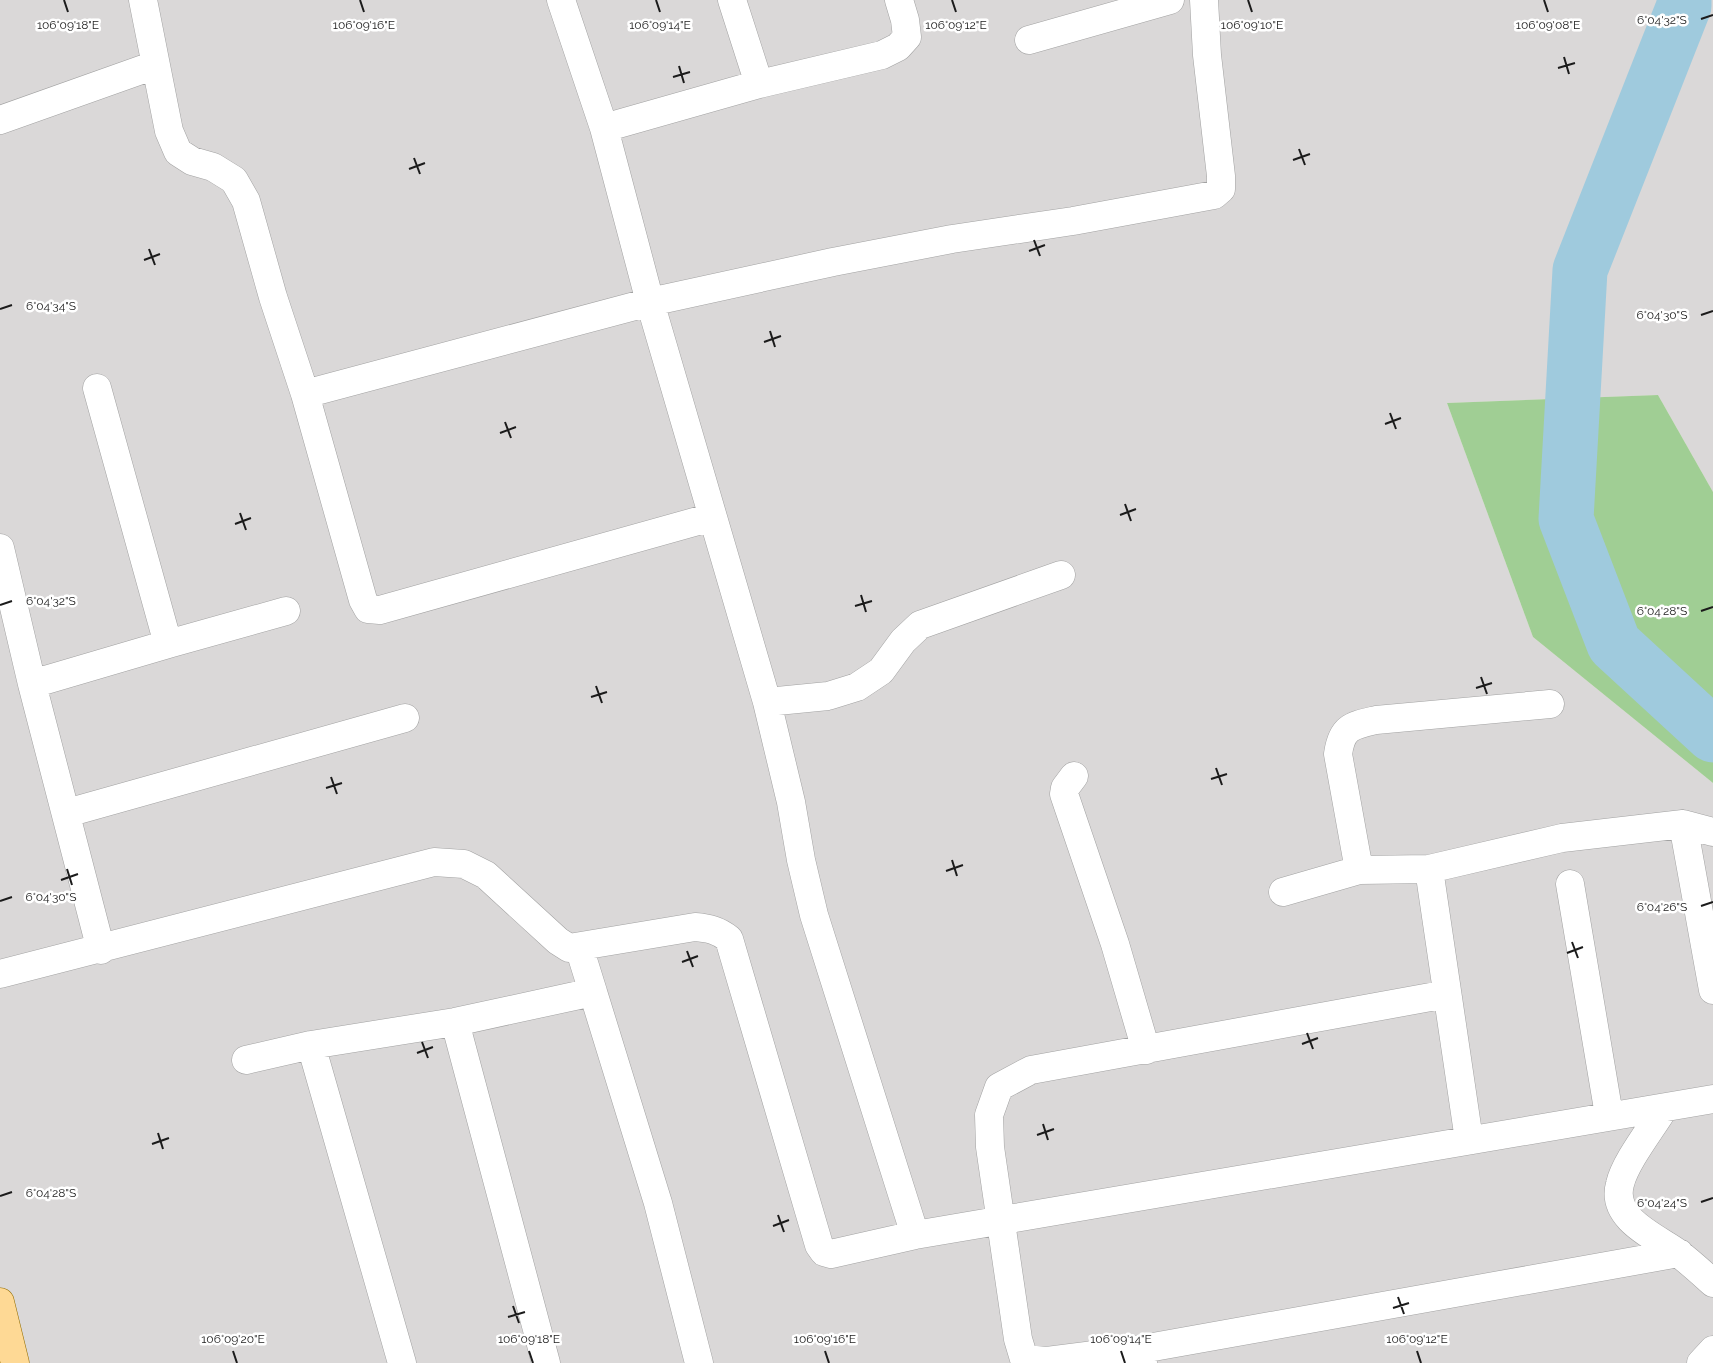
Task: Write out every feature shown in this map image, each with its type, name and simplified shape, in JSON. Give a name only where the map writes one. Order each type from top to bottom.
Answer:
[{"type":"main road","points":[[0,1302],[10,1362]]},
{"type":"street","points":[[143,0],[169,131],[178,152],[192,161],[213,167],[234,180],[246,201],[305,394],[365,606],[372,611],[712,517]]},
{"type":"street","points":[[561,0],[604,128],[650,302],[767,702],[791,802],[801,860],[814,915],[915,1235]]},
{"type":"street","points":[[732,0],[759,84]]},
{"type":"street","points":[[604,128],[759,84],[882,55],[898,47],[907,37],[905,20],[899,0]]},
{"type":"street","points":[[1029,40],[1170,0]]},
{"type":"street","points":[[305,394],[650,302],[833,262],[952,239],[1073,221],[1214,195],[1221,189],[1222,176],[1207,55],[1204,0]]},
{"type":"street","points":[[0,120],[155,65]]},
{"type":"street","points":[[97,388],[168,644]]},
{"type":"street","points":[[0,548],[32,684],[101,950]]},
{"type":"street","points":[[767,702],[828,696],[857,687],[881,671],[904,641],[920,625],[1061,575]]},
{"type":"street","points":[[32,684],[286,610]]},
{"type":"street","points":[[1359,870],[1338,754],[1341,737],[1354,725],[1376,720],[1550,704]]},
{"type":"street","points":[[66,813],[405,718]]},
{"type":"street","points":[[1074,776],[1065,788],[1064,794],[1115,944],[1146,1050]]},
{"type":"street","points":[[1283,892],[1359,870],[1429,869],[1562,838],[1683,824],[1713,832]]},
{"type":"street","points":[[1683,824],[1713,990]]},
{"type":"street","points":[[0,974],[101,950],[434,862],[464,864],[486,875],[558,941],[569,948],[695,927],[711,929],[729,939],[819,1245],[824,1252],[831,1254],[915,1235],[1609,1115],[1713,1099]]},
{"type":"street","points":[[1429,869],[1468,1140]]},
{"type":"street","points":[[1570,884],[1609,1115]]},
{"type":"street","points":[[578,948],[658,1203],[699,1363]]},
{"type":"street","points":[[246,1060],[311,1045],[455,1022],[593,992]]},
{"type":"street","points":[[1447,994],[1030,1070],[999,1087],[989,1115],[990,1146],[1018,1338],[1024,1361],[1143,1356],[1679,1254]]},
{"type":"street","points":[[455,1022],[546,1363]]},
{"type":"street","points":[[311,1045],[402,1363]]},
{"type":"street","points":[[1664,1108],[1627,1168],[1619,1185],[1620,1205],[1631,1221],[1679,1254],[1713,1283]]},
{"type":"street","points":[[1701,1363],[1713,1350]]},
{"type":"shaded area","points":[[0,0],[1713,0],[1713,492],[1658,395],[1447,403],[1533,637],[1713,783],[1713,1363],[0,1363]]},
{"type":"green space","points":[[1658,395],[1713,492],[1713,783],[1533,637],[1447,403]]},
{"type":"waterway","points":[[1684,0],[1684,6],[1580,270],[1566,519],[1614,644],[1713,735]]}]
